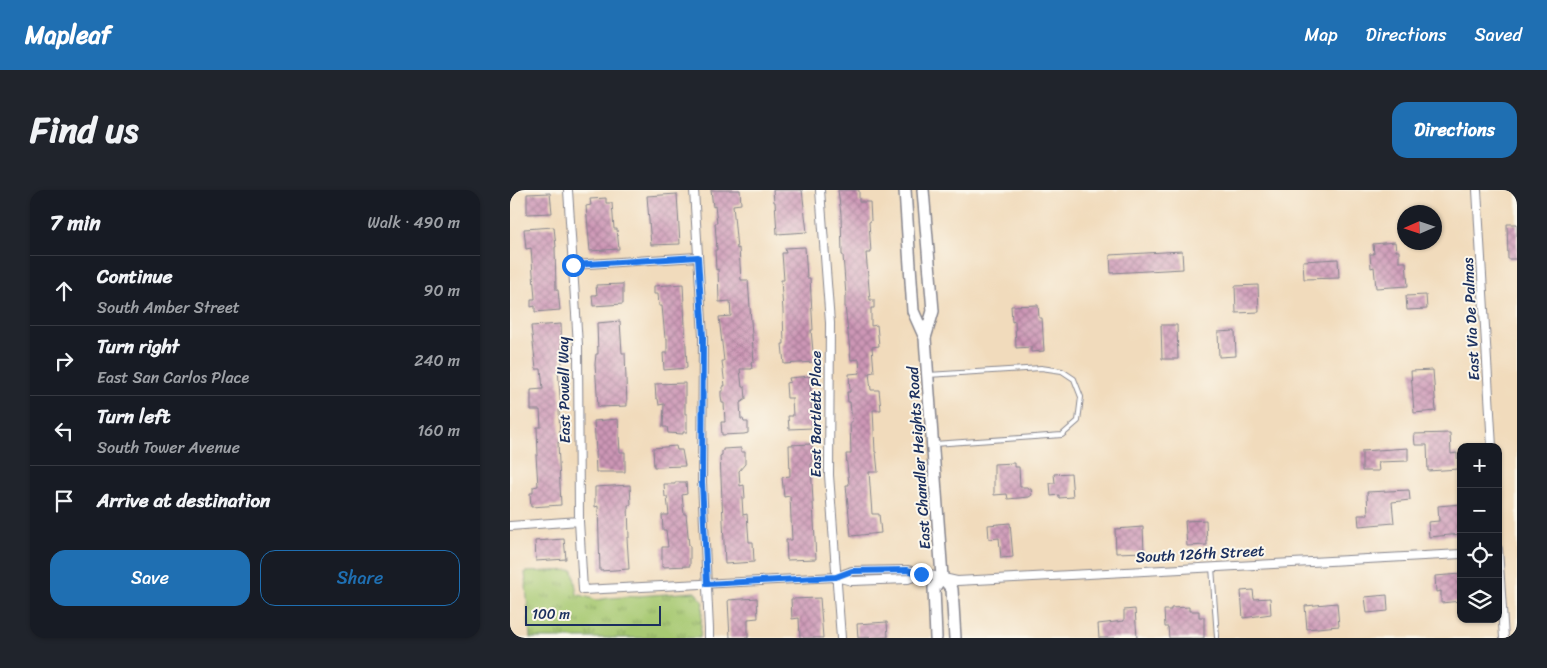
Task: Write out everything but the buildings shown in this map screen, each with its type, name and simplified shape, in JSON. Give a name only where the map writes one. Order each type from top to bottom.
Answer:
[{"type":"main road","name":"East Chandler Heights Road","points":[[905,190],[913,311],[925,338],[942,577],[952,589],[955,638]]},
{"type":"main road","name":"East Chandler Heights Road","points":[[923,190],[933,312],[925,338]]},
{"type":"main road","name":"East Chandler Heights Road","points":[[936,638],[934,588],[942,577]]},
{"type":"street","name":"East Powell Way","points":[[568,190],[578,345],[579,521],[583,590],[707,584]]},
{"type":"street","points":[[694,190],[703,337],[702,482],[709,638]]},
{"type":"street","name":"East Bartlett Place","points":[[820,190],[830,323],[829,475],[841,638]]},
{"type":"street","name":"East Via De Palmas","points":[[1477,190],[1492,443]]},
{"type":"street","points":[[573,265],[698,257]]},
{"type":"street","points":[[510,526],[579,521]]},
{"type":"street","name":"South 126th Street","points":[[836,577],[852,581],[908,579],[921,574],[957,581],[1457,554]]},
{"type":"street","points":[[707,584],[836,577]]},
{"type":"street","points":[[1500,578],[1504,638]]},
{"type":"lane","points":[[928,375],[1041,368],[1062,371],[1074,379],[1081,397],[1078,421],[1062,435],[934,444]]},
{"type":"lane","points":[[1212,568],[1217,637]]},
{"type":"green space","points":[[573,570],[577,594],[597,600],[695,592],[703,601],[700,638],[530,638],[525,572]]},
{"type":"route","points":[[573,265],[698,257],[703,337],[702,482],[707,584],[836,577],[852,571],[907,570],[921,574]]}]
